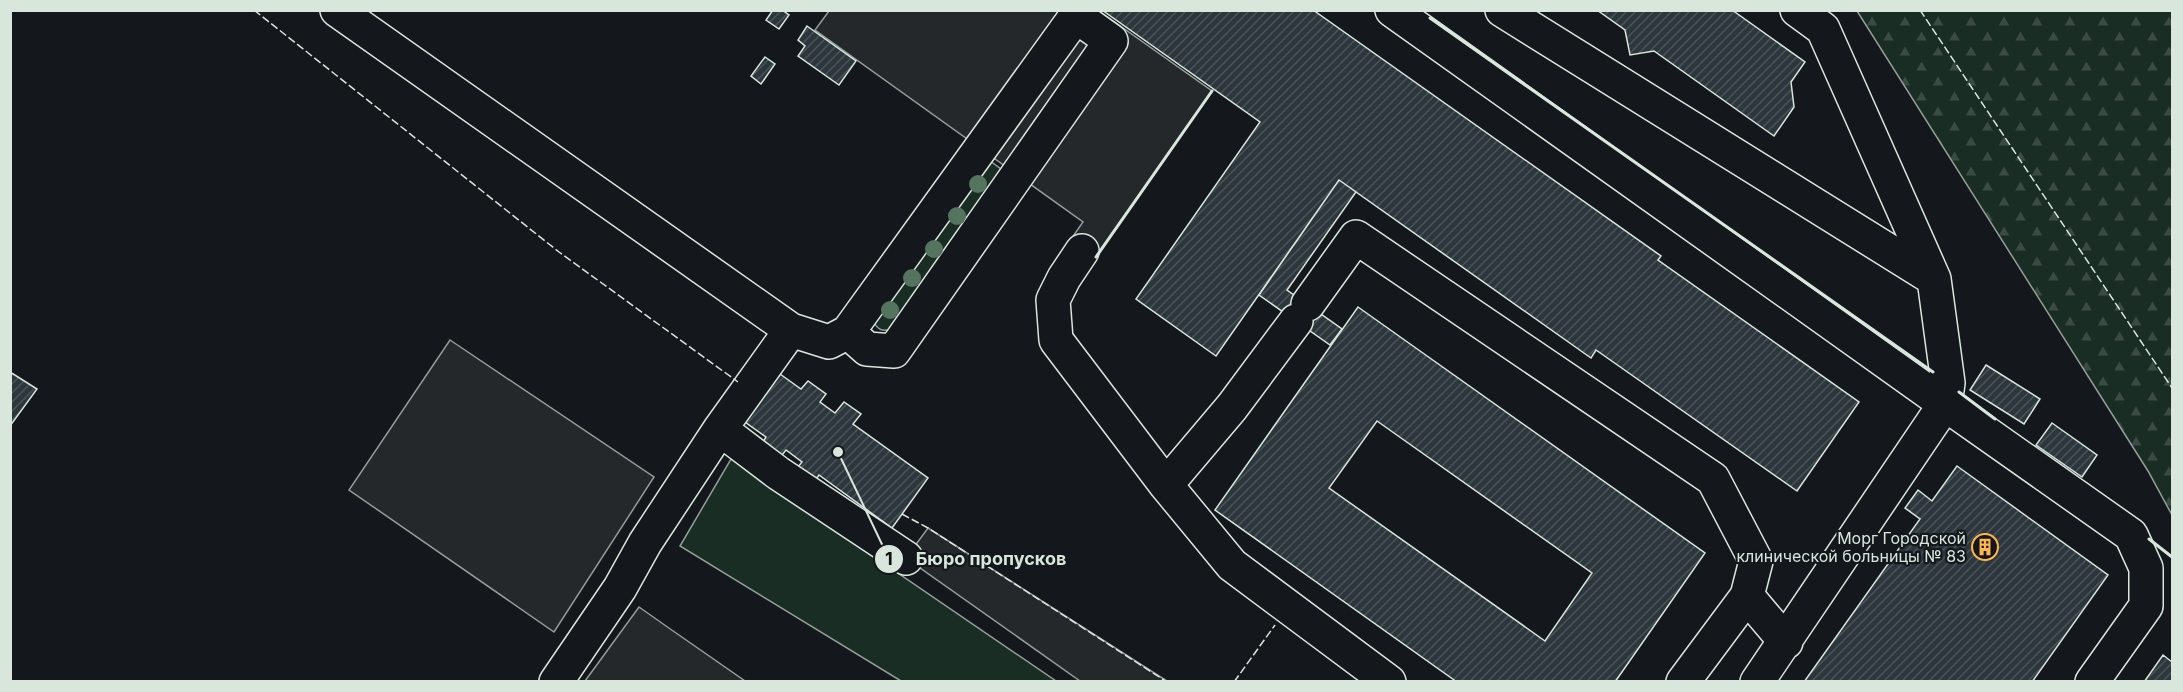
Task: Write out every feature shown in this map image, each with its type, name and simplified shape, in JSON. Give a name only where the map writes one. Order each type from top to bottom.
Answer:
[{"type":"lane","points":[[337,10],[791,330],[829,342],[848,332],[1076,16],[1111,41],[894,351],[867,349],[848,332]]},
{"type":"lane","points":[[1392,10],[2131,535],[2146,568],[2146,606],[2092,681]]},
{"type":"lane","points":[[1502,10],[1934,279]]},
{"type":"lane","points":[[1757,681],[1786,642],[1945,404],[1948,383],[1934,279],[1823,29],[1797,10]]},
{"type":"lane","points":[[1166,485],[1232,407],[1356,237],[1713,479],[1756,561],[1746,596],[1683,681]]},
{"type":"lane","points":[[1082,251],[1053,300],[1056,340],[1166,485],[1232,565],[1389,681]]},
{"type":"lane","points":[[556,681],[620,588],[645,543],[720,429],[791,330]]},
{"type":"lane","points":[[720,429],[778,473],[906,558]]},
{"type":"lane","points":[[1746,596],[1786,642]]},
{"type":"green space","points":[[1857,11],[2172,11],[2172,515],[2148,471]]},
{"type":"green space","points":[[986,158],[1005,172],[892,329],[879,328],[873,321]]},
{"type":"green space","points":[[731,459],[1056,681],[901,681],[680,546]]},
{"type":"shaded area","points":[[829,11],[1099,11],[1212,91],[1094,259],[1069,242],[1083,222],[815,30]]},
{"type":"shaded area","points":[[450,340],[654,477],[554,632],[349,490]]},
{"type":"shaded area","points":[[928,528],[1167,681],[1080,681],[906,558]]},
{"type":"shaded area","points":[[639,607],[666,626],[745,681],[585,681]]},
{"type":"building","points":[[773,10],[782,10],[789,15],[779,29],[766,20]]},
{"type":"building","points":[[1102,10],[1313,10],[1661,256],[1658,260],[1859,402],[1797,491],[1596,350],[1591,358],[1339,180],[1216,356],[1136,299],[1260,122]]},
{"type":"building","points":[[1597,10],[1732,10],[1805,62],[1791,82],[1794,107],[1774,136],[1654,51],[1630,55],[1625,30]]},
{"type":"building","points":[[807,26],[856,61],[839,85],[798,56],[805,46],[798,40]]},
{"type":"building","points":[[765,57],[775,64],[761,84],[751,76]]},
{"type":"building","points":[[1339,180],[1356,192],[1287,290],[1342,329],[1330,345],[1259,295]]},
{"type":"building","points":[[1358,307],[1705,553],[1615,682],[1457,682],[1215,510]],"holes":[[[1377,421],[1592,573],[1545,641],[1329,488]]]},
{"type":"building","points":[[1986,365],[2040,399],[2024,424],[1970,390]]},
{"type":"building","points":[[10,372],[37,389],[10,426]]},
{"type":"building","points":[[780,374],[801,389],[808,381],[826,394],[820,402],[835,413],[844,402],[861,414],[853,424],[928,478],[892,528],[819,475],[812,485],[794,472],[802,462],[786,450],[778,460],[760,447],[766,437],[745,422]]},
{"type":"building","points":[[2052,423],[2097,455],[2082,477],[2036,445]]},
{"type":"building","name":"Морг Городской клинической больницы № 83","points":[[1957,466],[2108,575],[2032,682],[1804,682],[1920,519],[1905,508],[1918,490],[1932,501]]},
{"type":"building","points":[[2163,655],[2172,662],[2172,682],[2144,682]]},
{"type":"fence","points":[[254,10],[559,252],[738,382]]},
{"type":"fence","points":[[1920,10],[2172,388]]},
{"type":"fence","points":[[902,514],[928,528],[1167,682]]},
{"type":"fence","points":[[1234,682],[1275,625]]},
{"type":"wall","points":[[1430,18],[1933,372]]},
{"type":"wall","points":[[1096,257],[1212,91]]},
{"type":"wall","points":[[1959,392],[1995,419]]},
{"type":"wall","points":[[2149,539],[2172,557]]},
{"type":"place","name":"Бюро пропусков","points":[[838,452]]},
{"type":"place","name":"Морг Городской клинической больницы № 83","points":[[1985,547]]}]
